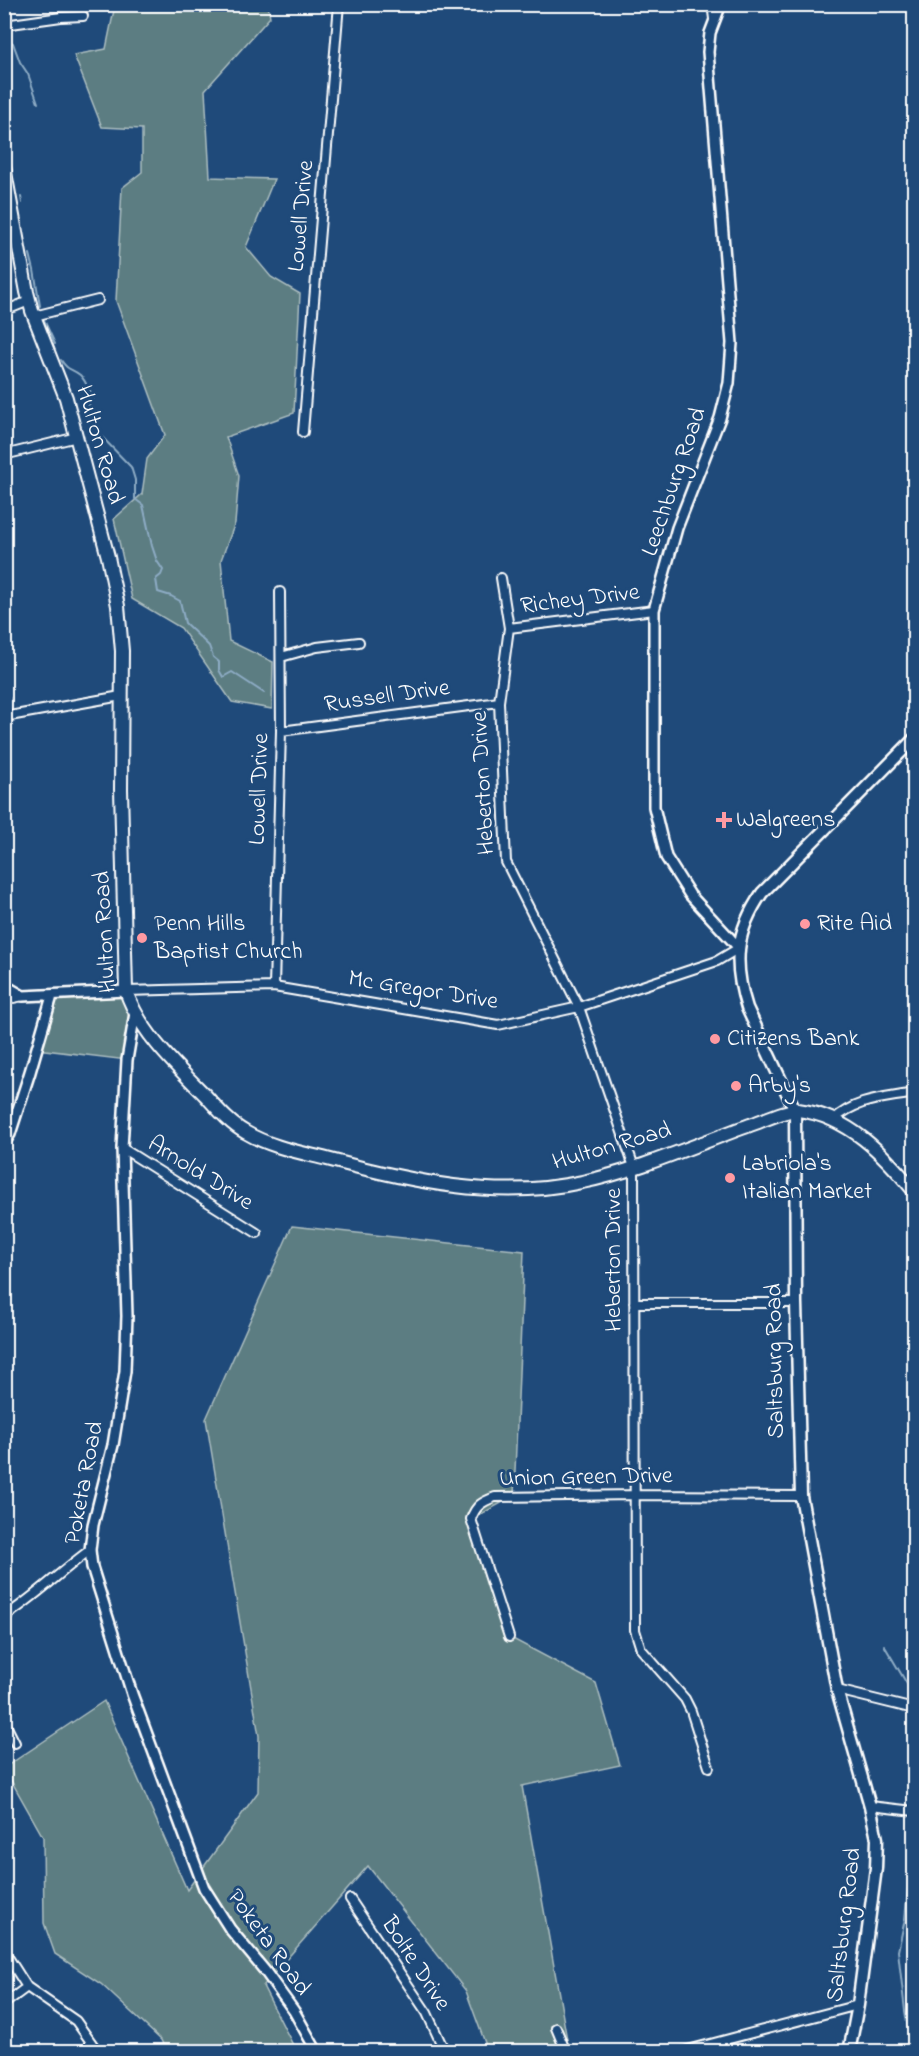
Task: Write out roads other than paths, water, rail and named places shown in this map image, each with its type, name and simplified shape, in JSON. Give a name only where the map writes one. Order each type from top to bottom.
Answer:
[{"type":"main road","name":"Hulton Road","points":[[4,167],[29,301],[66,398],[108,557],[118,606],[122,651],[121,789],[126,991],[135,1013],[150,1035],[222,1114],[242,1131],[277,1146],[408,1180],[438,1184],[528,1189],[583,1182],[633,1167],[795,1110]]},
{"type":"main road","name":"Saltsburg Road","points":[[849,2052],[858,2005],[876,1868],[877,1839],[837,1690],[801,1496],[795,1303],[795,1110],[747,1008],[738,975],[739,948],[744,927],[762,893],[915,739]]},
{"type":"main road","points":[[795,1110],[833,1120],[872,1144],[915,1191]]},
{"type":"street","name":"Lowell Drive","points":[[303,432],[339,4]]},
{"type":"street","points":[[712,4],[714,19]]},
{"type":"street","name":"Leechburg Road","points":[[721,4],[710,33],[708,52],[732,343],[729,383],[720,418],[677,528],[654,610],[654,807],[666,857],[690,895],[739,948]]},
{"type":"street","points":[[4,25],[83,16]]},
{"type":"street","points":[[34,316],[98,300]]},
{"type":"street","points":[[4,311],[29,301]]},
{"type":"street","points":[[4,455],[77,437]]},
{"type":"street","name":"Heberton Drive","points":[[501,578],[509,628],[499,702],[506,862],[579,1007],[633,1167],[635,1630],[641,1649],[685,1699],[709,1767]]},
{"type":"street","name":"Lowell Drive","points":[[274,987],[281,731],[280,592]]},
{"type":"street","name":"Richey Drive","points":[[509,628],[654,610]]},
{"type":"street","points":[[280,657],[317,647],[359,642]]},
{"type":"street","points":[[4,699],[5,717],[121,696]]},
{"type":"street","name":"Russell Drive","points":[[281,731],[499,702]]},
{"type":"street","name":"Mc Gregor Drive","points":[[126,991],[274,987],[498,1025],[579,1007],[717,961],[739,948]]},
{"type":"street","points":[[4,985],[22,996]]},
{"type":"street","points":[[4,1000],[22,996],[126,991]]},
{"type":"street","points":[[4,1143],[10,1134],[52,996]]},
{"type":"street","name":"Poketa Road","points":[[135,1013],[127,1060],[122,1148],[125,1371],[112,1445],[93,1524],[90,1550],[94,1576],[109,1626],[204,1888],[218,1912],[294,2011],[317,2052]]},
{"type":"street","points":[[833,1120],[855,1104],[915,1094]]},
{"type":"street","name":"Arnold Drive","points":[[122,1148],[257,1233]]},
{"type":"street","points":[[634,1303],[795,1303]]},
{"type":"street","name":"Union Green Drive","points":[[509,1637],[471,1519],[474,1509],[480,1502],[495,1497],[801,1496]]},
{"type":"street","points":[[4,1617],[90,1550]]},
{"type":"street","points":[[837,1690],[915,1709]]},
{"type":"street","points":[[4,1721],[15,1743]]},
{"type":"street","points":[[870,1806],[915,1811]]},
{"type":"street","name":"Bolte Drive","points":[[350,1899],[426,2013],[445,2052]]},
{"type":"street","points":[[4,1947],[27,1987],[76,2021],[98,2051]]},
{"type":"street","points":[[4,2004],[27,1987]]},
{"type":"street","points":[[680,2052],[858,2005]]},
{"type":"street","points":[[556,2028],[566,2052]]},
{"type":"waterway","points":[[4,33],[6,39],[13,43],[20,62],[28,74],[38,103]]},
{"type":"waterway","points":[[21,197],[22,203]]},
{"type":"waterway","points":[[30,254],[40,306]]},
{"type":"waterway","points":[[44,320],[55,344]]},
{"type":"waterway","points":[[61,360],[68,368],[80,375],[86,383],[93,397],[88,407],[97,426]]},
{"type":"waterway","points":[[100,435],[131,467],[135,480],[135,499],[143,505],[152,546],[163,570],[156,579],[158,592],[180,601],[185,623],[209,646],[213,657],[219,662],[219,670],[223,677],[232,672],[264,693]]},
{"type":"waterway","points":[[884,1645],[913,1694],[914,1703]]},
{"type":"waterway","points":[[912,1814],[914,1824],[905,1919],[898,1951],[912,2052]]},
{"type":"waterway","points":[[907,2019],[914,2014]]},
{"type":"place","name":"Walgreens","points":[[724,820]]},
{"type":"place","name":"Rite Aid","points":[[805,924]]},
{"type":"place","name":"Penn Hills Baptist Church","points":[[142,938]]},
{"type":"place","name":"Citizens Bank","points":[[715,1039]]},
{"type":"place","name":"Arby's","points":[[736,1086]]},
{"type":"place","name":"Labriola's Italian Market","points":[[730,1178]]}]
